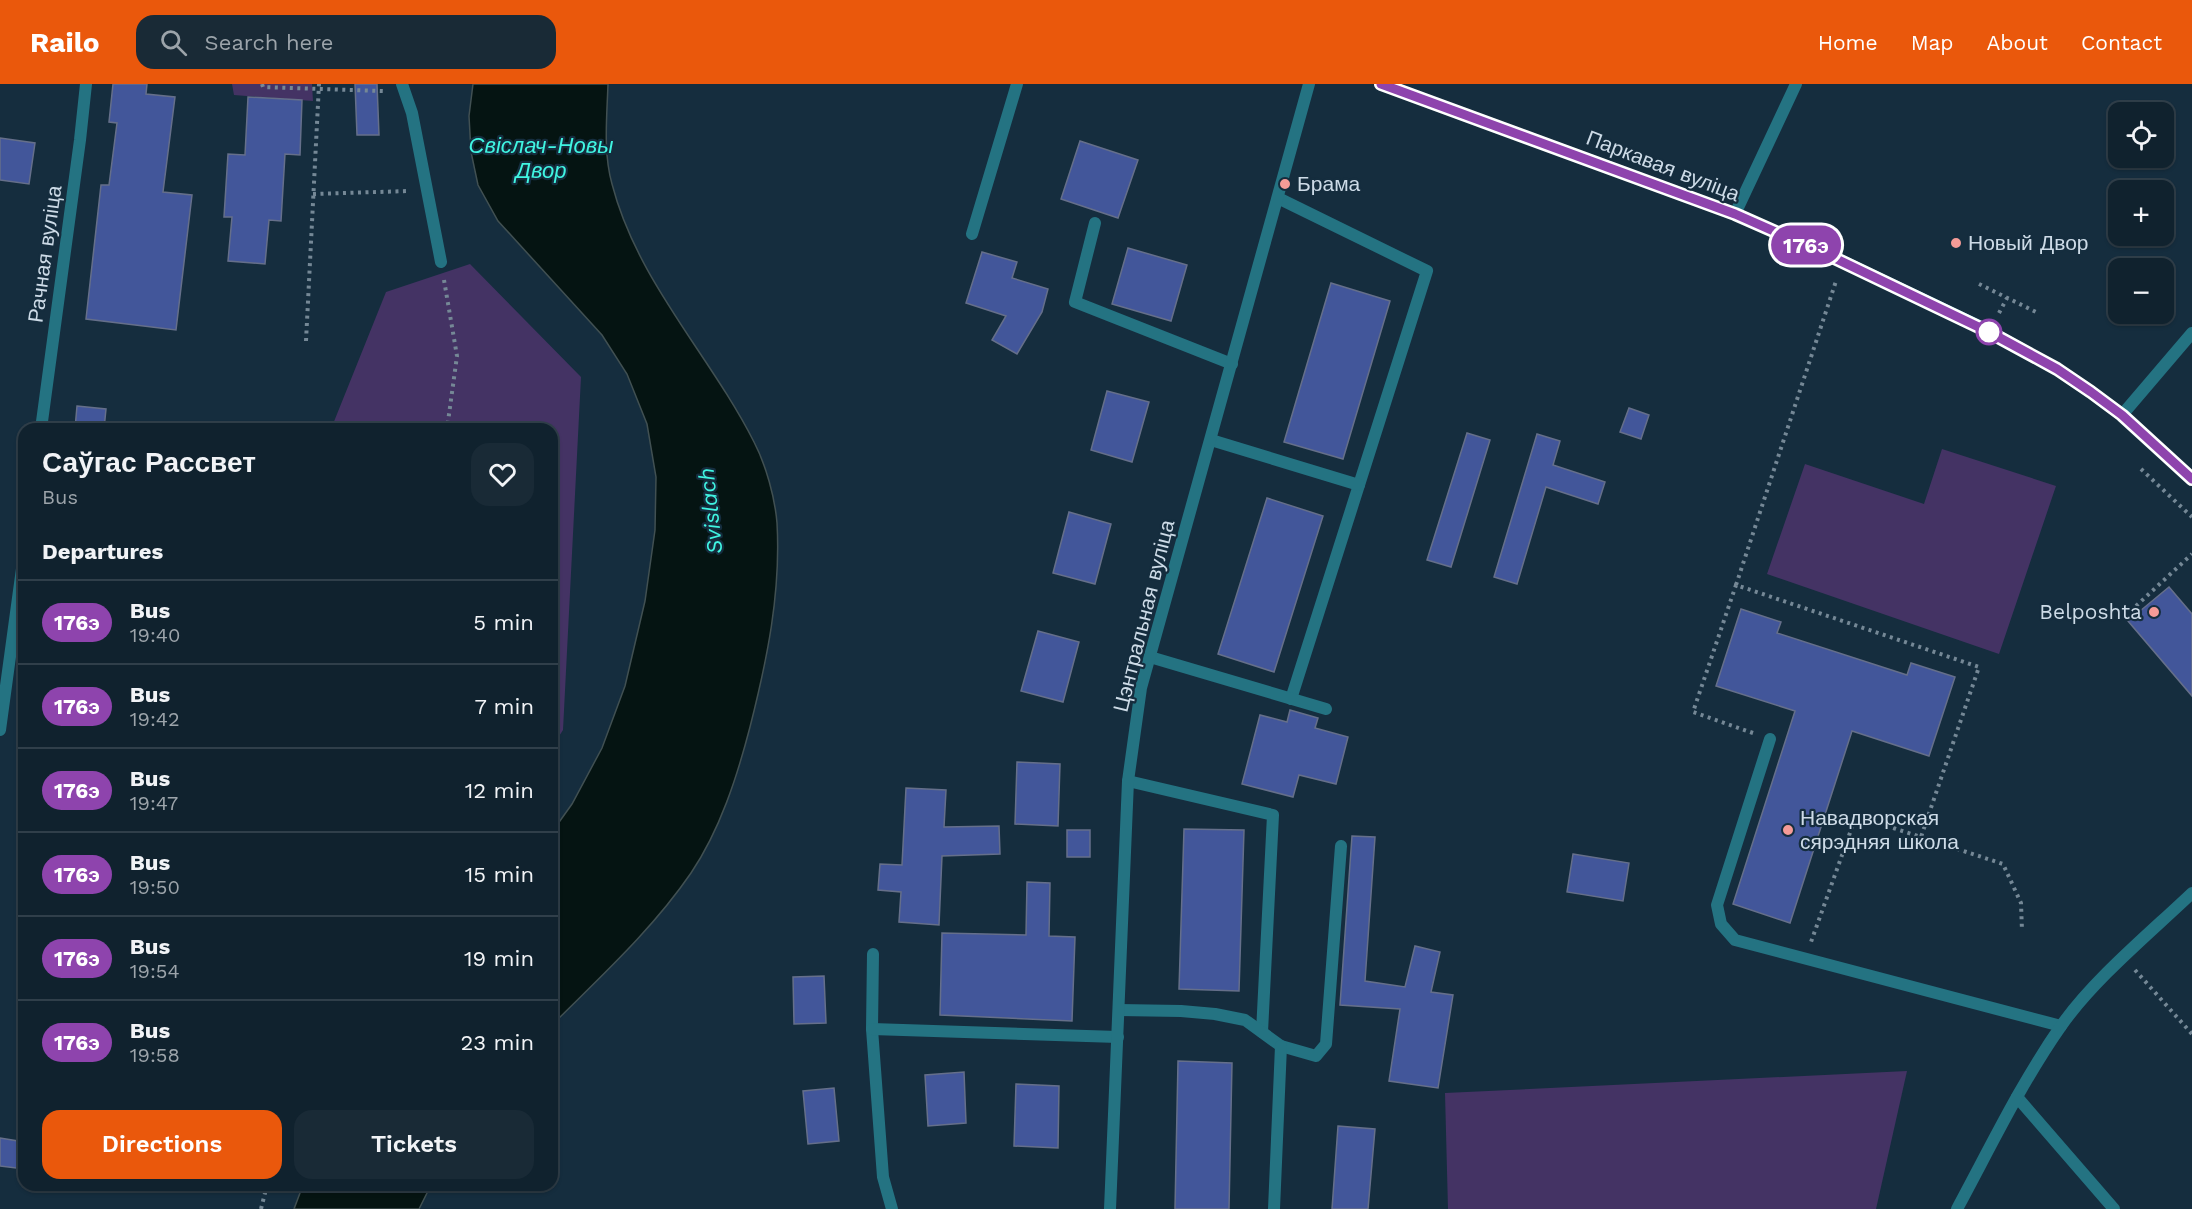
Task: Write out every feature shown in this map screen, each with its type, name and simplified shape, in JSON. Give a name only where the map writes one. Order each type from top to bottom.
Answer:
[{"type":"main road","name":"Паркавая вуліца","points":[[1381,84],[1735,214],[1842,261],[1989,332],[2057,369],[2122,415],[2192,479]]},
{"type":"street","name":"Рачная вуліца","points":[[42,423],[81,140],[86,84]]},
{"type":"street","points":[[972,234],[1017,84]]},
{"type":"street","name":"Цэнтральная вуліца","points":[[1110,1209],[1128,781],[1141,688],[1309,84]]},
{"type":"street","points":[[1735,214],[1796,84]]},
{"type":"street","points":[[404,88],[412,113],[441,262]]},
{"type":"street","points":[[1278,198],[1427,271],[1291,699]]},
{"type":"street","points":[[1095,223],[1076,302],[1232,364]]},
{"type":"street","points":[[2122,415],[2192,333]]},
{"type":"street","points":[[1211,440],[1359,485]]},
{"type":"street","points":[[0,730],[18,598]]},
{"type":"street","points":[[1150,657],[1326,709]]},
{"type":"street","points":[[1770,739],[1717,905],[1721,924],[1735,940],[2061,1026]]},
{"type":"street","points":[[1128,781],[1273,815],[1262,1032]]},
{"type":"street","points":[[1119,1010],[1215,1014],[1245,1020],[1281,1046],[1316,1056],[1326,1044],[1341,846]]},
{"type":"street","points":[[1957,1209],[2018,1097],[2061,1026],[2093,988],[2192,893]]},
{"type":"street","points":[[873,954],[872,1029],[883,1176],[892,1209]]},
{"type":"street","points":[[872,1029],[1118,1037]]},
{"type":"street","points":[[1275,1209],[1281,1046]]},
{"type":"street","points":[[2018,1097],[2114,1209]]},
{"type":"path","points":[[262,84],[263,87],[404,88]]},
{"type":"path","points":[[306,341],[319,87]]},
{"type":"path","points":[[313,194],[427,190]]},
{"type":"path","points":[[1770,739],[1693,712],[1842,261]]},
{"type":"path","points":[[441,262],[457,356],[448,423]]},
{"type":"path","points":[[1979,284],[2036,312]]},
{"type":"path","points":[[2141,469],[2192,517]]},
{"type":"path","points":[[2136,606],[2192,554]]},
{"type":"path","points":[[1736,585],[1979,667],[1921,837]]},
{"type":"path","points":[[1805,959],[1856,816],[2002,864],[2021,903],[2022,931]]},
{"type":"path","points":[[2125,958],[2192,1034]]},
{"type":"path","points":[[261,1209],[266,1191]]},
{"type":"shaded area","points":[[232,84],[312,84],[313,101],[234,95]]},
{"type":"shaded area","points":[[470,264],[581,377],[563,730],[558,738],[558,423],[333,423],[386,292]]},
{"type":"shaded area","points":[[1942,449],[2056,486],[1999,654],[1767,574],[1805,464],[1924,504]]},
{"type":"shaded area","points":[[1907,1071],[1876,1209],[1448,1209],[1445,1093]]},
{"type":"water","points":[[473,84],[608,84],[607,159],[623,219],[656,285],[717,379],[754,442],[769,482],[777,523],[775,601],[767,651],[745,746],[719,821],[691,873],[660,914],[558,1019],[558,824],[572,804],[602,748],[625,686],[645,601],[655,530],[656,477],[647,424],[627,374],[602,335],[498,221],[478,185],[471,152],[469,116]]},
{"type":"water","points":[[301,1191],[428,1191],[419,1209],[294,1209]]},
{"type":"building","points":[[113,84],[147,84],[146,94],[175,97],[163,192],[192,195],[176,330],[86,319],[101,185],[109,185],[117,123],[109,122]]},
{"type":"building","points":[[355,84],[377,84],[379,135],[357,135]]},
{"type":"building","points":[[248,97],[302,100],[300,155],[285,154],[281,221],[269,220],[265,264],[228,261],[232,217],[224,217],[228,154],[245,155]]},
{"type":"building","points":[[0,138],[35,143],[29,184],[0,180]]},
{"type":"building","points":[[1080,141],[1138,160],[1118,218],[1061,199]]},
{"type":"building","points":[[1128,248],[1187,265],[1171,321],[1112,304]]},
{"type":"building","points":[[982,252],[1017,262],[1012,278],[1048,289],[1042,312],[1017,354],[992,340],[1006,316],[966,303]]},
{"type":"building","points":[[1331,283],[1390,301],[1343,459],[1284,442]]},
{"type":"building","points":[[1107,391],[1149,402],[1132,462],[1091,450]]},
{"type":"building","points":[[77,406],[106,409],[105,423],[76,423]]},
{"type":"building","points":[[1629,408],[1649,415],[1641,439],[1620,432]]},
{"type":"building","points":[[1467,433],[1490,440],[1451,567],[1427,560]]},
{"type":"building","points":[[1537,434],[1560,441],[1553,465],[1605,482],[1598,504],[1546,487],[1517,584],[1494,577]]},
{"type":"building","points":[[1267,498],[1323,516],[1274,672],[1218,654]]},
{"type":"building","points":[[1069,512],[1111,524],[1095,584],[1053,573]]},
{"type":"building","points":[[2169,587],[2192,614],[2192,696],[2128,621]]},
{"type":"building","name":"Навадворская сярэдняя школа","points":[[1741,609],[1781,622],[1777,633],[1907,675],[1911,663],[1955,677],[1929,756],[1852,731],[1790,923],[1733,904],[1795,711],[1716,686]]},
{"type":"building","points":[[1038,631],[1079,642],[1063,702],[1021,691]]},
{"type":"building","points":[[1290,710],[1318,718],[1315,728],[1348,737],[1336,784],[1299,775],[1293,797],[1242,784],[1260,715],[1287,722]]},
{"type":"building","points":[[1017,762],[1060,764],[1058,826],[1015,824]]},
{"type":"building","points":[[906,788],[946,790],[944,827],[999,826],[1000,854],[942,856],[939,925],[899,922],[901,892],[878,890],[880,864],[902,865]]},
{"type":"building","points":[[1184,829],[1244,830],[1239,991],[1179,989]]},
{"type":"building","points":[[1067,830],[1090,830],[1090,857],[1067,857]]},
{"type":"building","points":[[1352,836],[1375,837],[1365,981],[1405,987],[1415,946],[1440,952],[1431,992],[1453,995],[1438,1088],[1389,1081],[1400,1009],[1340,1005]]},
{"type":"building","points":[[1573,854],[1629,863],[1623,901],[1567,892]]},
{"type":"building","points":[[1027,882],[1050,883],[1049,936],[1075,937],[1072,1021],[940,1015],[942,933],[1026,935]]},
{"type":"building","points":[[824,976],[826,1023],[794,1024],[793,977]]},
{"type":"building","points":[[1178,1061],[1232,1063],[1229,1209],[1175,1209]]},
{"type":"building","points":[[964,1072],[966,1123],[928,1126],[925,1075]]},
{"type":"building","points":[[1016,1084],[1059,1086],[1058,1148],[1014,1146]]},
{"type":"building","points":[[834,1088],[839,1141],[808,1144],[803,1091]]},
{"type":"building","points":[[1338,1126],[1375,1129],[1368,1209],[1332,1209]]},
{"type":"building","points":[[0,1138],[18,1141],[18,1168],[0,1166]]},
{"type":"bus line","name":"176э","points":[[1381,84],[1735,214],[1889,283],[1989,332],[2057,369],[2122,415],[2192,479]]},
{"type":"place","name":"Брама","points":[[1285,184]]},
{"type":"place","name":"Новый Двор","points":[[1956,243]]},
{"type":"place","name":"Belposhta","points":[[2154,612]]},
{"type":"place","name":"Навадворская сярэдняя школа","points":[[1788,830]]},
{"type":"water label","name":"Свіслач-Новы Двор","points":[[541,158]]},
{"type":"water label","name":"Svislach","points":[[710,511]]}]
